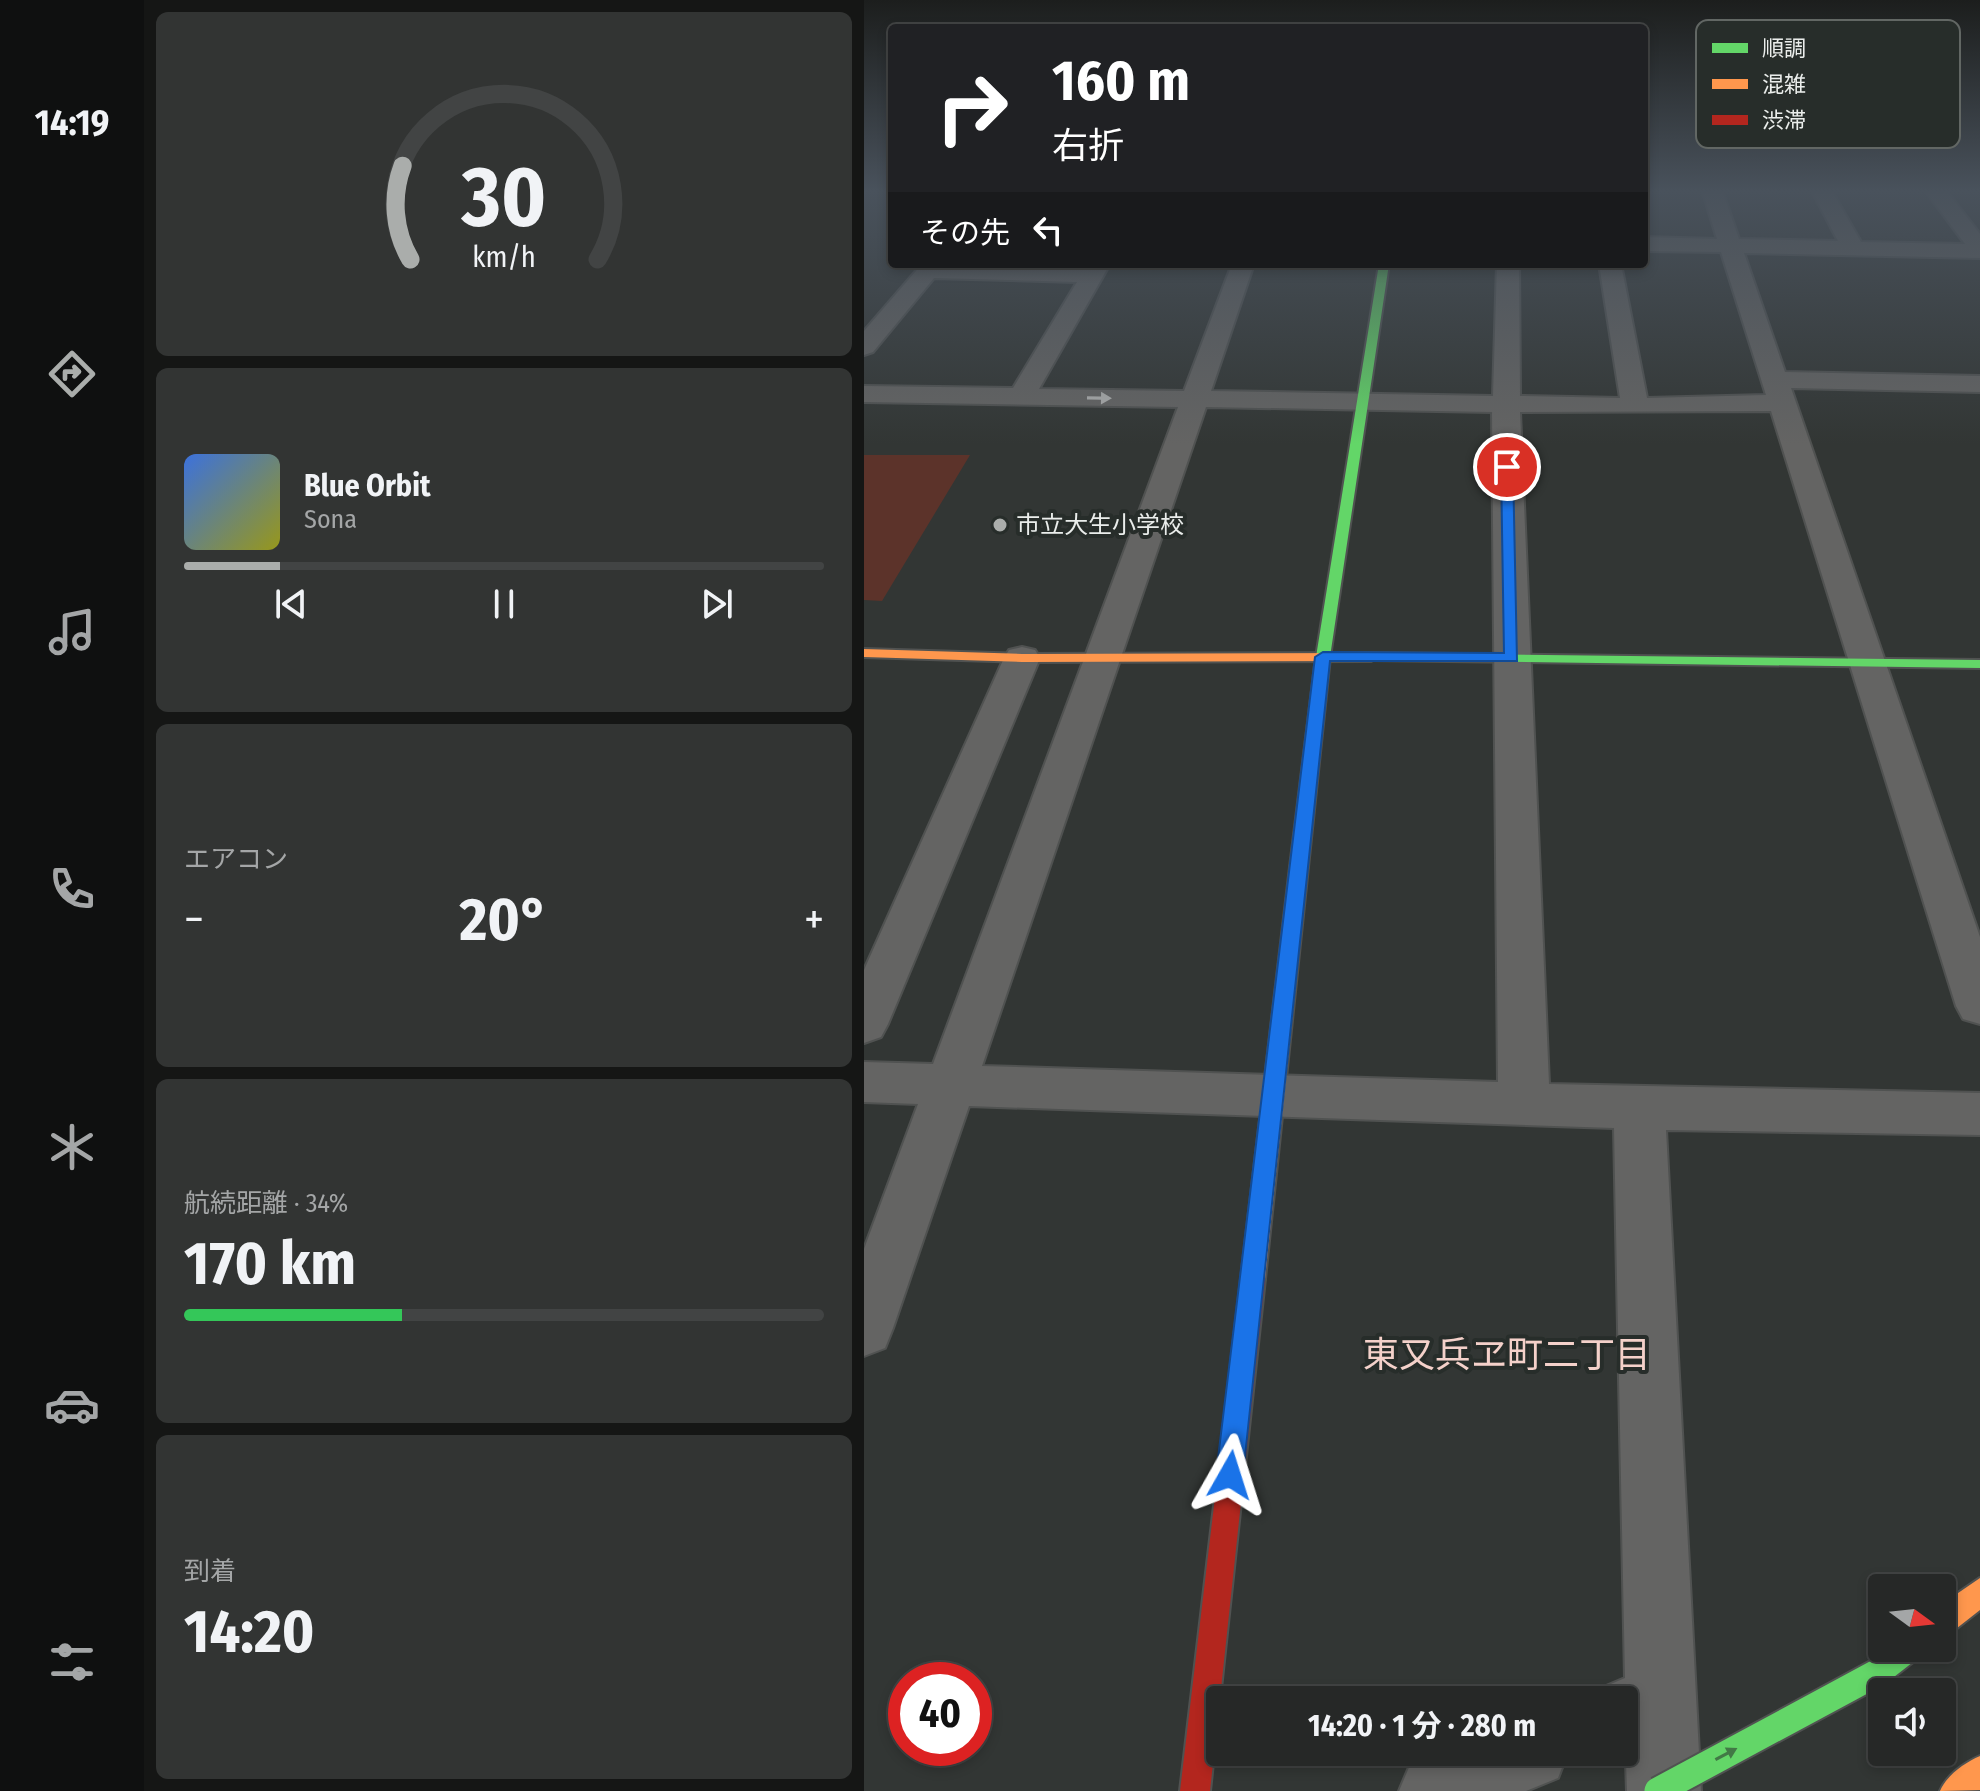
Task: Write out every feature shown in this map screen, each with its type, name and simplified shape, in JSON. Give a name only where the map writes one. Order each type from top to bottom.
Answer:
[{"type":"main road","points":[[1195,1791],[1271,1095],[1323,657],[1382,277]]},
{"type":"main road","points":[[866,656],[1102,659],[1512,657],[1980,664]]},
{"type":"main road","points":[[1956,1611],[1980,1592]]},
{"type":"main road","points":[[1658,1791],[1877,1673],[1891,1662]]},
{"type":"main road","points":[[1955,1791],[1980,1771]]},
{"type":"street","points":[[864,347],[924,277]]},
{"type":"street","points":[[1021,397],[1091,277]]},
{"type":"street","points":[[864,1328],[1239,277]]},
{"type":"street","points":[[1508,277],[1506,404],[1524,1102]]},
{"type":"street","points":[[1612,277],[1635,406]]},
{"type":"street","points":[[1741,277],[1980,1006]]},
{"type":"street","points":[[864,394],[1635,406],[1776,391],[1980,384]]},
{"type":"street","points":[[864,1024],[1022,658]]},
{"type":"street","points":[[864,1082],[1639,1108],[1980,1114]]},
{"type":"street","points":[[1639,1108],[1643,1706],[1664,1791]]},
{"type":"street","points":[[1436,1791],[1498,1766]]},
{"type":"shaded area","points":[[864,455],[970,455],[882,601],[864,600]]},
{"type":"traffic: fast","points":[[1299,867],[1323,657],[1382,277]]},
{"type":"traffic: fast","points":[[1371,657],[1980,664]]},
{"type":"traffic: fast","points":[[1658,1791],[1877,1673],[1891,1662]]},
{"type":"traffic: slow","points":[[864,653],[1022,658],[1371,657]]},
{"type":"traffic: slow","points":[[1253,1279],[1299,867]]},
{"type":"traffic: slow","points":[[1956,1611],[1980,1592]]},
{"type":"traffic: slow","points":[[1955,1791],[1980,1771]]},
{"type":"traffic: jam","points":[[1195,1791],[1253,1279]]},
{"type":"place","name":"市立大生小学校","points":[[1000,525]]},
{"type":"district","name":"東又兵ヱ町二丁目","points":[[1507,1355]]},
{"type":"route","points":[[1230,1475],[1323,657],[1512,657],[1507,467]]}]
